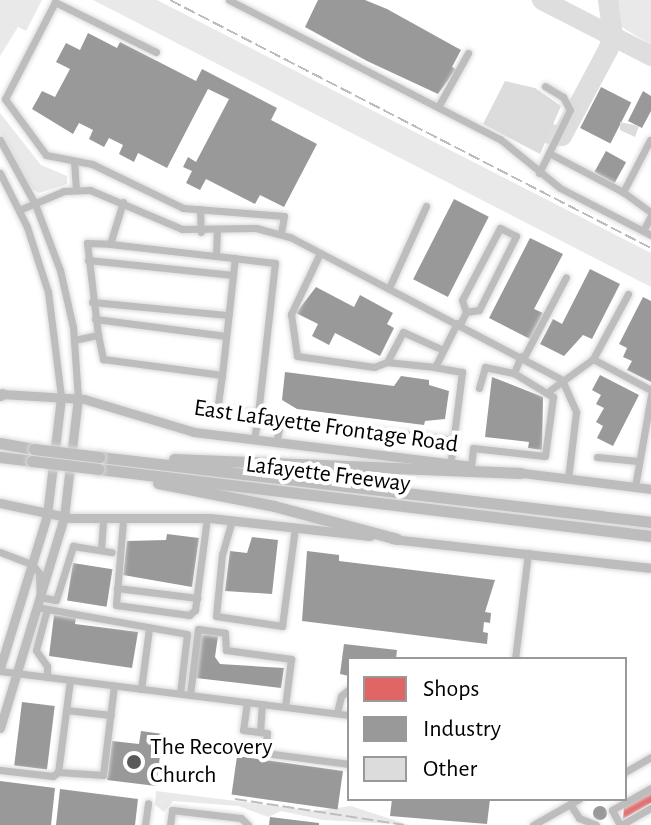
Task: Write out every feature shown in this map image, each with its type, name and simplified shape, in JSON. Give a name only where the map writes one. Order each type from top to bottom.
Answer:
[{"type":"highway","name":"Lafayette Freeway","points":[[0,443],[33,455]]},
{"type":"highway","name":"Lafayette Freeway","points":[[0,457],[33,455],[651,536]]},
{"type":"highway","points":[[104,464],[450,468],[521,473]]},
{"type":"highway","points":[[104,464],[397,539]]},
{"type":"highway","name":"Lafayette Freeway","points":[[104,464],[651,522]]},
{"type":"main road","name":"East Lafayette Frontage Road","points":[[1,394],[78,398],[194,432],[450,468],[471,467],[651,489]]},
{"type":"main road","points":[[0,670],[47,515],[61,397]]},
{"type":"main road","points":[[0,728],[41,604],[64,517],[76,446],[78,398]]},
{"type":"main road","points":[[0,503],[64,517],[123,521],[232,520],[651,568]]},
{"type":"street","points":[[229,0],[504,141],[539,173],[647,233],[651,214],[623,192],[549,153]]},
{"type":"street","points":[[156,52],[55,2],[5,99],[46,155],[74,161],[183,208],[284,216],[281,233]]},
{"type":"street","points":[[438,107],[468,53]]},
{"type":"street","points":[[539,173],[570,108],[545,86]]},
{"type":"street","points":[[0,140],[35,204],[60,270],[74,340],[78,398]]},
{"type":"street","points":[[623,192],[650,140]]},
{"type":"street","points":[[74,161],[76,189]]},
{"type":"street","points":[[0,173],[19,210],[48,292],[61,397]]},
{"type":"street","points":[[19,210],[76,189],[123,202],[171,226],[201,232],[229,229],[281,233],[562,380],[576,412],[568,479]]},
{"type":"street","points":[[137,209],[146,191]]},
{"type":"street","points":[[110,244],[123,202]]},
{"type":"street","points":[[389,288],[426,206]]},
{"type":"street","points":[[200,209],[201,232]]},
{"type":"street","points":[[225,210],[229,229]]},
{"type":"street","points":[[435,367],[466,312],[479,310],[516,236],[500,228],[462,300],[466,312]]},
{"type":"street","points":[[216,256],[217,231]]},
{"type":"street","points":[[222,375],[103,359],[92,302],[87,243],[275,263],[254,440]]},
{"type":"street","points":[[320,253],[291,314],[297,356],[374,367],[387,362],[462,372],[450,468]]},
{"type":"street","points":[[235,258],[217,409],[258,414]]},
{"type":"street","points":[[88,260],[233,275]]},
{"type":"street","points":[[514,373],[566,277]]},
{"type":"street","points":[[549,391],[593,359],[628,294]]},
{"type":"street","points":[[92,302],[228,315]]},
{"type":"street","points":[[95,319],[226,336]]},
{"type":"street","points":[[387,362],[403,332],[443,350]]},
{"type":"street","points":[[74,340],[98,335]]},
{"type":"street","points":[[593,359],[651,392],[635,487]]},
{"type":"street","points":[[471,467],[473,448],[545,456],[553,397],[549,391],[514,373],[485,367],[479,388]]},
{"type":"street","points":[[276,443],[281,420],[453,440]]},
{"type":"street","points":[[597,457],[638,461]]},
{"type":"street","points":[[123,521],[116,605],[189,615],[197,598],[207,518]]},
{"type":"street","points":[[101,550],[103,520]]},
{"type":"street","points":[[232,520],[222,554],[216,616],[282,626],[295,527]]},
{"type":"street","points":[[57,540],[73,546],[112,552]]},
{"type":"street","points":[[41,604],[56,600],[73,546]]},
{"type":"street","points":[[515,657],[528,553]]},
{"type":"street","points":[[1,554],[32,564],[39,573],[41,604],[36,650],[47,666],[47,677]]},
{"type":"street","points":[[117,588],[197,598]]},
{"type":"street","points":[[41,604],[187,634],[180,694]]},
{"type":"street","points":[[141,689],[149,628]]},
{"type":"street","points":[[190,695],[198,629],[225,633],[226,650],[291,659],[285,707]]},
{"type":"street","points":[[0,670],[347,715]]},
{"type":"street","points":[[0,770],[53,776],[58,772],[70,680]]},
{"type":"street","points":[[58,772],[102,777],[114,686]]},
{"type":"street","points":[[337,713],[341,696],[347,691]]},
{"type":"street","points":[[247,702],[243,730],[267,733],[265,753],[347,764]]},
{"type":"street","points":[[260,732],[262,704]]},
{"type":"street","points":[[66,710],[111,715]]},
{"type":"street","points":[[627,771],[651,757]]},
{"type":"street","points":[[651,788],[612,810],[620,825],[651,808]]},
{"type":"street","points":[[533,825],[575,801]]},
{"type":"street","points":[[145,825],[148,803]]},
{"type":"street","points":[[570,804],[579,818],[596,825]]},
{"type":"street","points":[[170,825],[172,810],[241,818],[248,825]]},
{"type":"shaded area","points":[[0,0],[42,0],[26,31],[18,27],[0,56]]},
{"type":"shaded area","points":[[93,0],[157,0],[651,253],[651,287]]},
{"type":"shaded area","points":[[617,0],[651,0],[651,45],[620,26]]},
{"type":"shaded area","points":[[0,113],[41,165],[67,176],[67,184],[39,193],[31,188],[0,134]]},
{"type":"shaded area","points":[[156,791],[316,811],[351,806],[409,825],[323,820],[281,811],[268,817],[239,806],[173,801],[164,812],[155,805]]},
{"type":"building: Shops","points":[[651,791],[651,803],[623,819],[624,807]]},
{"type":"building: Industry","points":[[318,0],[365,0],[387,9],[461,50],[452,67],[456,69],[438,94],[367,61],[305,27]]},
{"type":"building: Industry","points":[[88,33],[117,48],[120,42],[196,81],[202,69],[277,108],[271,120],[317,144],[284,207],[260,195],[255,204],[206,179],[200,190],[186,183],[192,171],[183,167],[188,157],[196,162],[229,99],[208,89],[167,168],[138,153],[134,162],[119,154],[123,145],[109,138],[104,147],[89,139],[93,130],[79,123],[73,134],[32,109],[42,91],[55,97],[70,69],[56,62],[66,43],[80,50]]},
{"type":"building: Industry","points":[[601,87],[631,102],[610,143],[580,128]]},
{"type":"building: Industry","points":[[643,91],[651,96],[651,111],[642,128],[628,121]]},
{"type":"building: Industry","points":[[606,151],[626,162],[614,183],[594,172]]},
{"type":"building: Industry","points":[[454,199],[489,217],[448,297],[413,279]]},
{"type":"building: Industry","points":[[530,238],[563,254],[534,309],[543,313],[530,339],[489,318]]},
{"type":"building: Industry","points":[[590,269],[620,284],[592,339],[583,335],[564,356],[540,344],[553,319],[562,324]]},
{"type":"building: Industry","points":[[316,287],[354,307],[360,295],[393,313],[387,324],[394,328],[380,356],[335,333],[329,345],[312,336],[318,324],[296,313]]},
{"type":"building: Industry","points":[[643,297],[651,301],[651,382],[627,370],[632,361],[623,357],[627,348],[619,344]]},
{"type":"building: Industry","points":[[285,372],[394,386],[401,376],[429,380],[429,385],[449,391],[445,419],[425,421],[424,425],[297,409],[282,400]]},
{"type":"building: Industry","points":[[600,375],[639,395],[613,446],[597,438],[603,426],[596,422],[604,408],[596,404],[601,395],[592,390]]},
{"type":"building: Industry","points":[[492,377],[543,397],[542,450],[528,448],[529,442],[485,437]]},
{"type":"building: Industry","points":[[167,534],[199,538],[192,587],[123,575],[127,541],[166,540]]},
{"type":"building: Industry","points":[[252,537],[278,540],[272,594],[225,591],[230,551],[247,553]]},
{"type":"building: Industry","points":[[307,551],[339,555],[339,561],[495,580],[485,612],[491,613],[490,623],[484,622],[483,632],[488,633],[487,644],[302,621]]},
{"type":"building: Industry","points":[[73,563],[113,569],[107,607],[67,601]]},
{"type":"building: Industry","points":[[54,615],[76,618],[75,624],[138,632],[132,668],[49,656]]},
{"type":"building: Industry","points":[[201,634],[218,636],[215,657],[220,664],[284,668],[281,688],[196,678]]},
{"type":"building: Industry","points":[[344,644],[397,650],[396,657],[347,657],[347,676],[340,674]]},
{"type":"building: Industry","points":[[22,702],[55,706],[47,770],[14,766]]},
{"type":"building: Industry","name":"The Recovery Church","points":[[141,731],[163,734],[156,786],[107,780],[112,741],[139,744]]},
{"type":"building: Industry","points":[[237,756],[343,771],[338,810],[232,795]]},
{"type":"building: Industry","points":[[0,781],[55,788],[51,825],[0,825]]},
{"type":"building: Industry","points":[[60,789],[138,799],[135,825],[56,825]]},
{"type":"building: Industry","points":[[392,801],[490,801],[487,824],[390,816]]},
{"type":"building: Industry","points":[[600,806],[607,813],[600,820],[593,813]]},
{"type":"building: Industry","points":[[270,817],[319,823],[319,825],[269,825]]},
{"type":"building: Other","points":[[505,81],[535,88],[561,106],[540,154],[483,124]]},
{"type":"building: Other","points":[[620,122],[639,126],[635,137],[620,130]]},
{"type":"taxiway","points":[[542,0],[651,56]]},
{"type":"taxiway","points":[[550,134],[562,136],[608,50],[613,36],[608,0]]},
{"type":"railway","points":[[170,0],[651,248]]},
{"type":"railway","points":[[235,799],[404,825]]},
{"type":"place","name":"The Recovery Church","points":[[134,762]]}]
